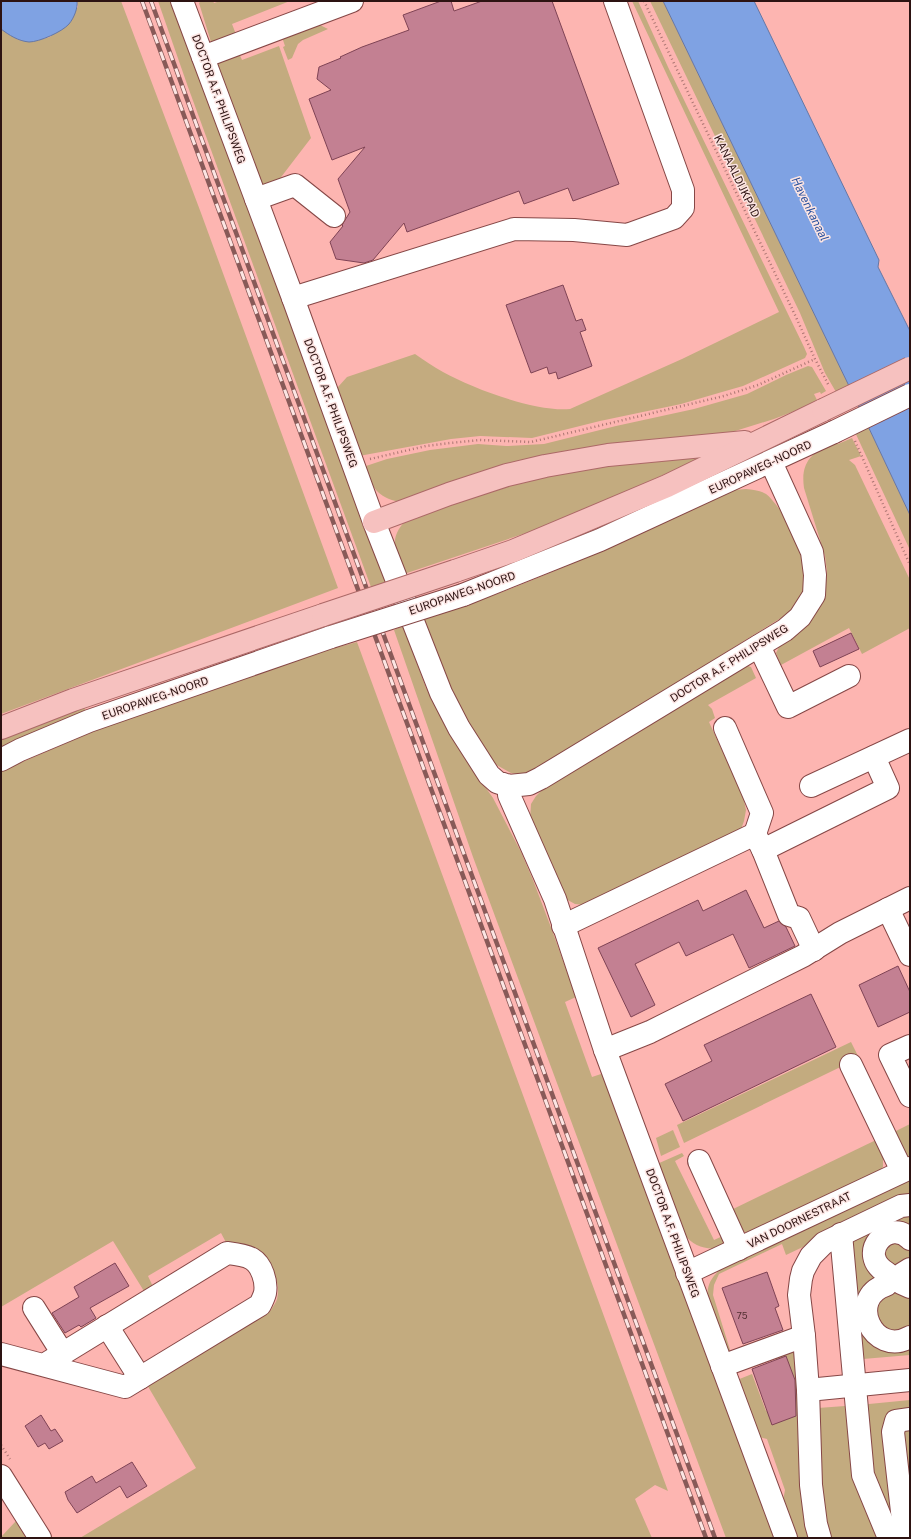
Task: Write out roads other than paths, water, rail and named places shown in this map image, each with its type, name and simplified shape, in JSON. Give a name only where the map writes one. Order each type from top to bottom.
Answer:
[{"type":"main road","name":"EUROPAWEG-NOORD","points":[[1,728],[73,700],[513,551],[667,486],[910,368]]},
{"type":"main road","points":[[374,522],[449,494],[508,475],[545,466],[608,455],[760,440]]},
{"type":"street","name":"DOCTOR A.F. PHILIPSWEG","points":[[182,1],[294,298],[374,522],[441,693],[459,728],[489,775],[497,782],[509,786],[529,784],[541,778],[785,630],[800,616],[814,595],[816,575],[812,552],[771,462]]},
{"type":"street","points":[[203,57],[352,1]]},
{"type":"street","points":[[294,298],[514,229],[574,230],[627,235],[674,218],[683,208],[684,190],[615,1]]},
{"type":"street","points":[[256,199],[295,185],[334,216]]},
{"type":"street","name":"EUROPAWEG-NOORD","points":[[1,760],[20,750],[89,721],[331,637],[463,595],[600,540],[771,462],[910,395]]},
{"type":"street","points":[[759,646],[788,707],[849,676]]},
{"type":"street","points":[[725,728],[762,814],[759,842],[789,915],[799,918],[814,950]]},
{"type":"street","points":[[811,786],[910,740]]},
{"type":"street","points":[[563,926],[888,788],[874,757]]},
{"type":"street","name":"DOCTOR A.F. PHILIPSWEG","points":[[509,786],[509,795],[555,899],[605,1050],[786,1538]]},
{"type":"street","points":[[605,1050],[650,1032],[814,950],[840,933],[910,898]]},
{"type":"street","points":[[888,909],[910,955]]},
{"type":"street","points":[[910,1046],[890,1055],[910,1096]]},
{"type":"street","points":[[851,1065],[906,1169]]},
{"type":"street","points":[[699,1161],[739,1249]]},
{"type":"street","name":"VAN DOORNESTRAAT","points":[[687,1273],[906,1169]]},
{"type":"street","points":[[820,1538],[816,1524],[811,1485],[808,1390],[799,1295],[803,1271],[811,1256],[824,1243],[901,1206],[910,1205]]},
{"type":"street","points":[[899,1278],[877,1265],[874,1258],[874,1251],[876,1244],[887,1234],[894,1232],[901,1233],[910,1239]]},
{"type":"street","points":[[841,1234],[857,1311],[855,1386],[863,1475],[889,1538]]},
{"type":"street","points":[[1,1354],[125,1387],[260,1305],[265,1293],[264,1280],[259,1267],[252,1259],[237,1254],[227,1253],[44,1365]]},
{"type":"street","points":[[857,1311],[868,1301],[873,1292],[899,1278]]},
{"type":"street","points":[[34,1308],[62,1354]]},
{"type":"street","points":[[857,1311],[867,1321],[872,1330],[878,1336],[887,1340],[896,1341],[905,1340],[910,1337]]},
{"type":"street","points":[[107,1326],[140,1378]]},
{"type":"street","points":[[722,1366],[804,1336]]},
{"type":"street","points":[[808,1390],[910,1380]]},
{"type":"street","points":[[905,1538],[894,1432],[896,1421],[910,1419]]},
{"type":"street","points":[[1,1476],[40,1538]]},
{"type":"water","points":[[1,1],[77,1],[77,4],[74,16],[66,27],[44,38],[29,42],[17,39],[1,29]]},
{"type":"water","name":"Havenkanaal","points":[[663,1],[754,1],[879,260],[878,267],[910,331],[910,515],[849,386]]},
{"type":"railway","points":[[142,1],[706,1538]]},
{"type":"railway","points":[[151,1],[715,1538]]}]
